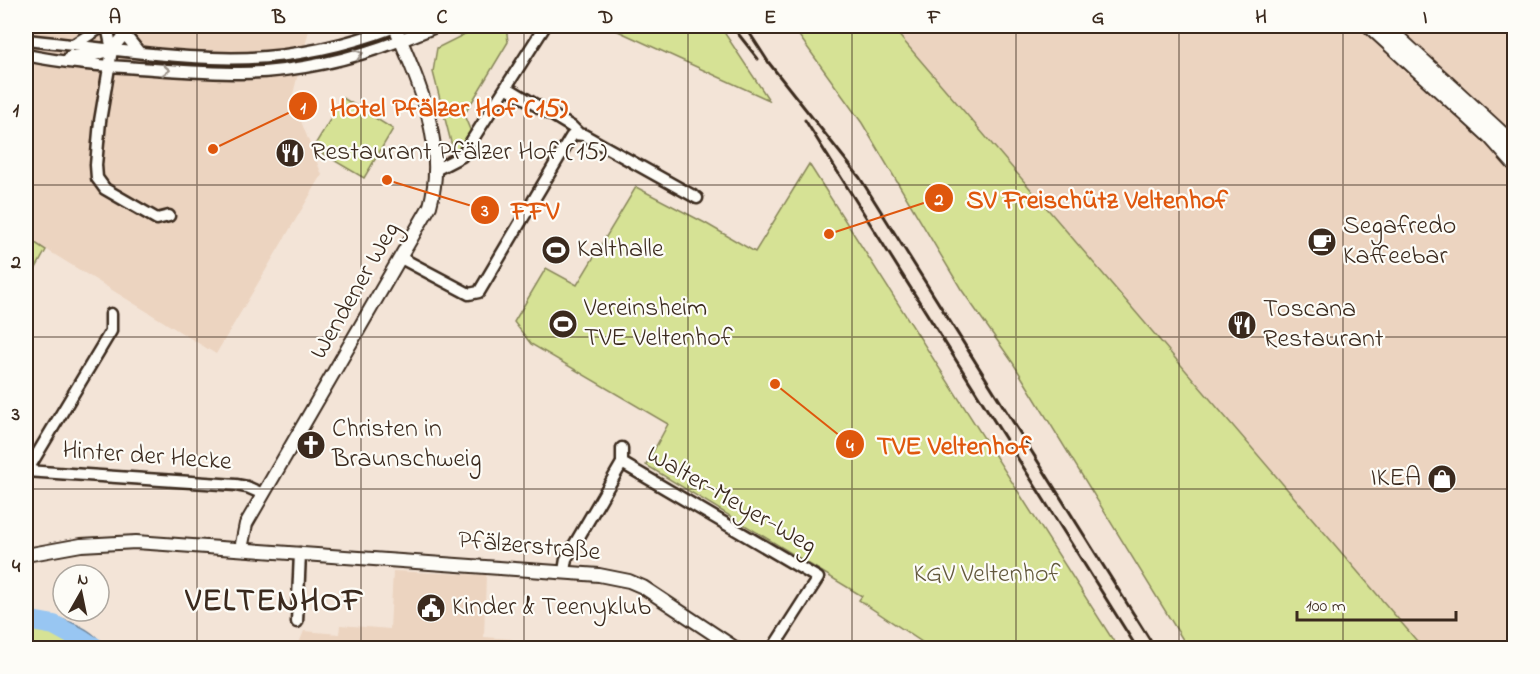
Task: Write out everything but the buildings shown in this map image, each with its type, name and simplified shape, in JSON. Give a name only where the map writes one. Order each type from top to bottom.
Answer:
[{"type":"main road","points":[[1370,26],[1490,136],[1515,163]]},
{"type":"main road","points":[[1385,26],[1515,145]]},
{"type":"street","points":[[73,45],[97,30],[99,26]]},
{"type":"street","points":[[107,26],[112,50]]},
{"type":"street","points":[[26,40],[213,58],[284,55],[335,46],[397,26]]},
{"type":"street","name":"Wendener Weg","points":[[241,549],[246,524],[430,206],[435,186],[435,149],[431,129],[397,26]]},
{"type":"street","points":[[26,55],[108,67],[240,73],[284,70],[350,57],[436,26]]},
{"type":"street","points":[[435,170],[462,156],[545,26]]},
{"type":"street","points":[[139,52],[121,30],[112,50],[108,67],[98,140],[97,178],[105,189],[157,219],[169,216]]},
{"type":"street","points":[[26,50],[82,57],[112,50]]},
{"type":"street","points":[[506,87],[572,127],[578,134]]},
{"type":"street","points":[[401,258],[469,294],[479,292],[571,137],[578,134],[584,135],[697,198]]},
{"type":"street","points":[[26,471],[111,331],[111,314]]},
{"type":"street","points":[[564,572],[566,559],[622,463],[622,448]]},
{"type":"street","name":"Walter-Meyer-Weg","points":[[622,463],[818,578],[773,648]]},
{"type":"street","name":"Hinter der Hecke","points":[[26,471],[236,485],[263,494]]},
{"type":"street","name":"Pfälzerstraße","points":[[26,555],[61,547],[118,542],[564,572],[616,578],[643,587],[735,648]]},
{"type":"street","points":[[297,622],[300,553]]},
{"type":"shaded area","points":[[26,26],[310,26],[292,98],[322,175],[216,354],[26,237]]},
{"type":"shaded area","points":[[891,26],[1514,26],[1514,648],[1423,648]]},
{"type":"shaded area","points":[[393,571],[486,575],[484,637],[512,639],[511,648],[297,648],[304,631],[339,634],[340,625],[390,629]]},
{"type":"green space","points":[[481,26],[506,26],[508,42],[464,115],[471,132],[454,154],[433,72],[437,48]]},
{"type":"green space","points":[[607,26],[720,26],[769,100]]},
{"type":"green space","points":[[792,26],[891,26],[1423,648],[1188,648],[1013,363],[961,289],[862,123]]},
{"type":"green space","points":[[343,98],[393,129],[364,178],[313,148]]},
{"type":"green space","name":"KGV Veltenhof","points":[[809,164],[1118,648],[931,648],[859,600],[862,596],[646,465],[668,424],[531,344],[514,322],[546,268],[577,285],[636,187],[755,252]]},
{"type":"green space","points":[[26,237],[46,250],[26,286]]},
{"type":"green space","points":[[26,613],[51,616],[51,623],[69,623],[101,648],[26,648]]},
{"type":"water","points":[[26,614],[51,617],[51,623],[72,623],[90,632],[104,648],[88,646],[64,631],[26,627]]},
{"type":"waterway","points":[[26,620],[54,625],[96,648]]},
{"type":"railway","points":[[732,26],[758,59]]},
{"type":"railway","points":[[745,26],[769,63],[860,178],[1155,648]]},
{"type":"railway","points":[[805,120],[1137,648]]},
{"type":"place","name":"Hotel Pfälzer Hof (15)","points":[[213,149]]},
{"type":"place","name":"Restaurant Pfälzer Hof (15)","points":[[290,153]]},
{"type":"place","name":"FFV","points":[[387,180]]},
{"type":"place","name":"SV Freischütz Veltenhof","points":[[829,234]]},
{"type":"place","name":"Segafredo Kaffeebar","points":[[1322,242]]},
{"type":"place","name":"Kalthalle","points":[[556,250]]},
{"type":"place","name":"Vereinsheim TVE Veltenhof","points":[[563,324]]},
{"type":"place","name":"Toscana Restaurant","points":[[1242,325]]},
{"type":"place","name":"TVE Veltenhof","points":[[775,384]]},
{"type":"place","name":"Christen in Braunschweig","points":[[311,445]]},
{"type":"place","name":"IKEA","points":[[1442,479]]},
{"type":"place","name":"Kinder & Teenyklub","points":[[431,608]]},
{"type":"district","name":"VELTENHOF","points":[[275,602]]}]
